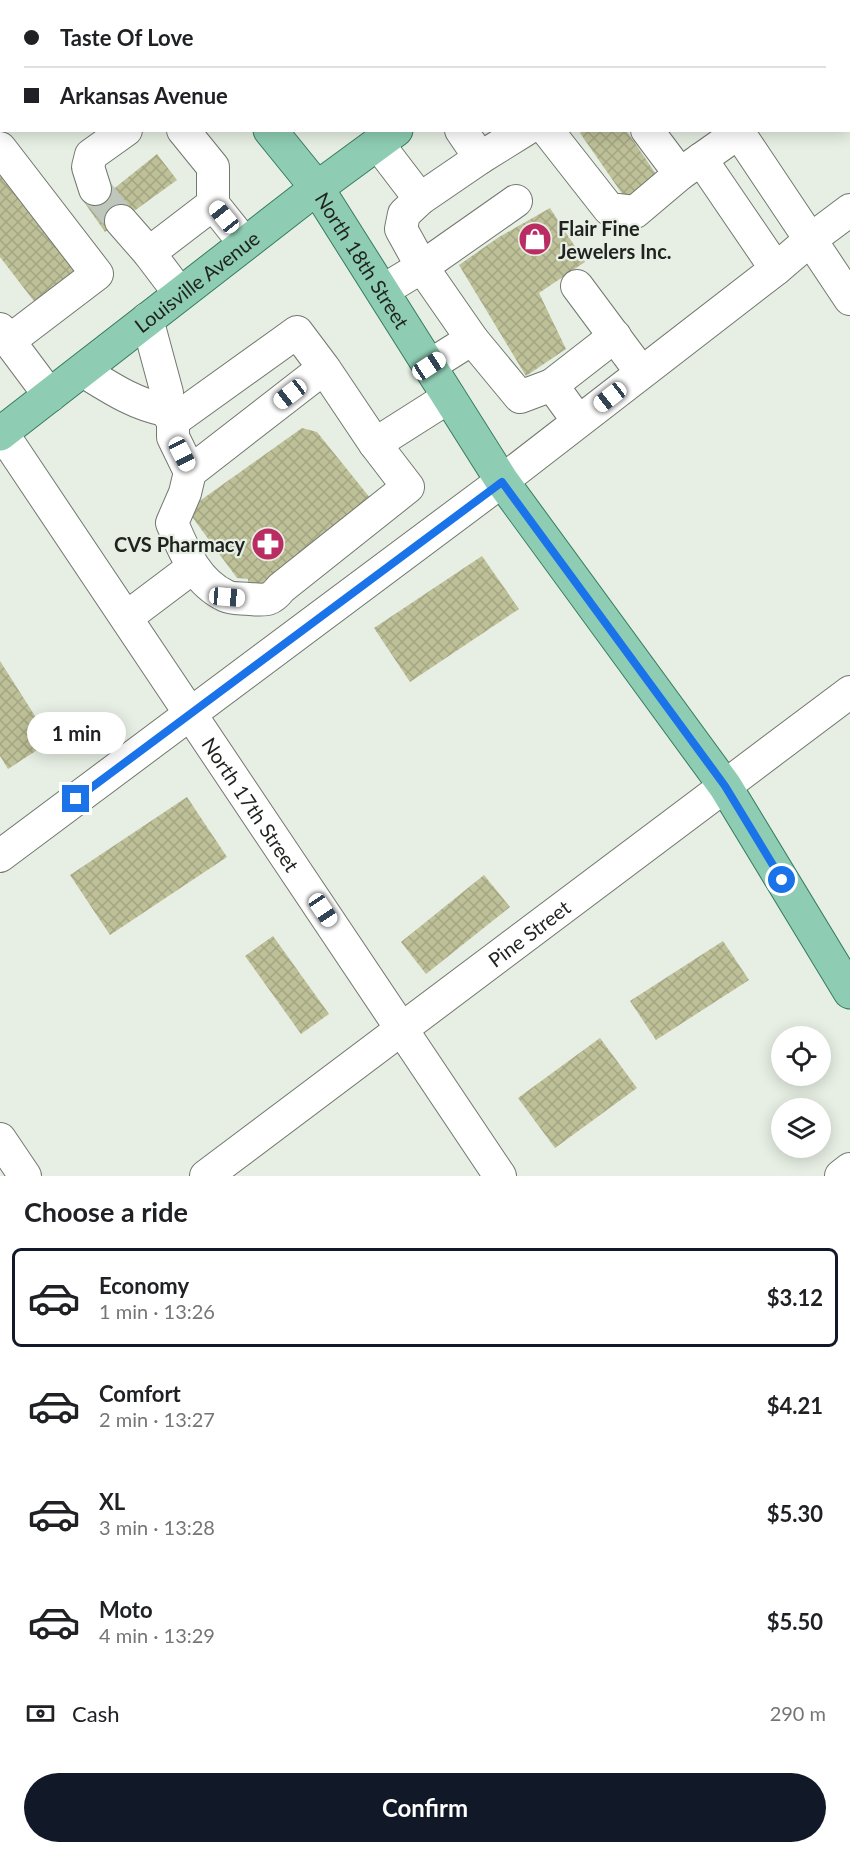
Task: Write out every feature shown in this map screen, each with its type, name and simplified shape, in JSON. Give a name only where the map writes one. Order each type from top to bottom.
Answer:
[{"type":"main road","name":"North 18th Street","points":[[272,132],[317,188],[502,482],[725,786],[850,992]]},
{"type":"main road","name":"Louisville Avenue","points":[[1,433],[317,188],[387,137]]},
{"type":"street","points":[[95,189],[88,167],[92,155],[123,132]]},
{"type":"street","points":[[185,132],[213,167],[213,204],[245,244]]},
{"type":"street","points":[[462,132],[480,158]]},
{"type":"street","points":[[522,132],[420,199],[404,214],[401,229],[422,267],[472,339],[520,397],[552,385],[615,336]]},
{"type":"street","points":[[549,132],[609,209],[635,212],[737,132],[850,299]]},
{"type":"street","points":[[649,132],[691,166],[776,269]]},
{"type":"street","points":[[387,137],[420,199]]},
{"type":"street","points":[[0,148],[97,274],[3,335],[50,396]]},
{"type":"street","points":[[382,291],[422,267],[516,201]]},
{"type":"street","points":[[149,253],[213,204]]},
{"type":"street","points":[[0,856],[502,482],[850,210]]},
{"type":"street","points":[[120,220],[180,294]]},
{"type":"street","points":[[577,286],[641,372]]},
{"type":"street","points":[[147,319],[167,393],[173,437],[190,472]]},
{"type":"street","points":[[169,415],[297,332],[408,487],[265,586]]},
{"type":"street","points":[[429,366],[472,339]]},
{"type":"street","points":[[265,586],[274,596],[266,600],[227,597],[203,578],[172,523],[185,493],[190,472],[324,368]]},
{"type":"street","points":[[83,371],[114,391],[169,415]]},
{"type":"street","points":[[552,385],[578,421]]},
{"type":"street","points":[[375,444],[449,397]]},
{"type":"street","name":"North 17th Street","points":[[1,433],[127,617],[500,1176]]},
{"type":"street","points":[[127,617],[203,578]]},
{"type":"street","points":[[265,586],[300,632]]},
{"type":"street","name":"Pine Street","points":[[206,1176],[850,692]]},
{"type":"street","points":[[0,1139],[25,1176]]},
{"type":"street","points":[[841,1176],[850,1169]]},
{"type":"building","points":[[627,132],[662,183],[630,205],[580,133]]},
{"type":"building","points":[[157,154],[177,180],[105,232],[82,199],[105,182],[111,191]]},
{"type":"building","points":[[0,168],[83,276],[40,309],[0,257]]},
{"type":"building","points":[[550,208],[585,262],[539,293],[566,349],[526,376],[459,265],[499,237]]},
{"type":"building","name":"CVS Pharmacy","points":[[302,428],[317,432],[375,504],[265,595],[248,583],[248,579],[237,578],[187,510]]},
{"type":"building","points":[[482,556],[519,609],[410,682],[374,628]]},
{"type":"building","points":[[0,661],[51,741],[8,769],[0,756]]},
{"type":"building","points":[[187,797],[227,857],[110,935],[70,875]]},
{"type":"building","points":[[484,875],[510,907],[426,974],[401,942]]},
{"type":"building","points":[[273,936],[329,1014],[301,1034],[245,956]]},
{"type":"building","points":[[723,941],[749,980],[656,1040],[630,1001]]},
{"type":"building","points":[[600,1038],[637,1088],[555,1148],[518,1098]]},
{"type":"tunnel","points":[[95,189],[121,221]]},
{"type":"place","name":"Flair Fine Jewelers Inc.","points":[[535,239]]},
{"type":"place","name":"CVS Pharmacy","points":[[268,544]]},
{"type":"route","points":[[76,799],[502,482],[725,786],[782,880]]}]
